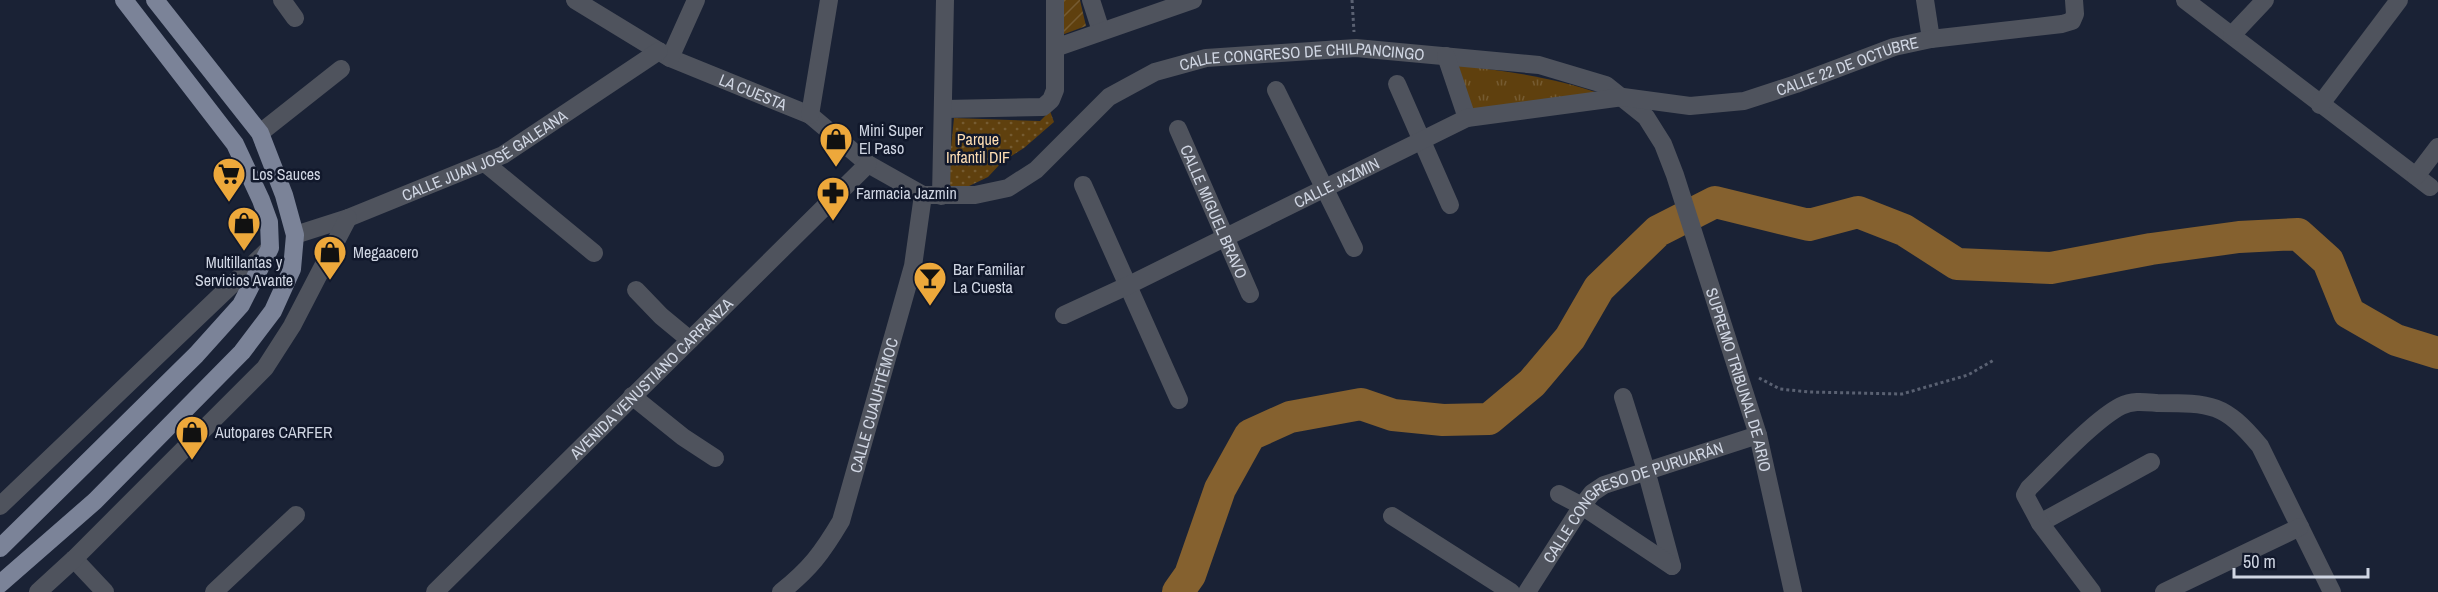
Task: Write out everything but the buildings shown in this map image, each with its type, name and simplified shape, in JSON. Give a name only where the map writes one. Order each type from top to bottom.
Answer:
[{"type":"main road","points":[[0,548],[219,330],[241,305],[270,248],[268,222],[261,200],[235,144],[124,0]]},
{"type":"main road","points":[[0,584],[95,501],[242,352],[273,311],[292,269],[295,235],[284,195],[260,133],[155,0]]},
{"type":"street","points":[[282,0],[296,18]]},
{"type":"street","name":"LA CUESTA","points":[[575,0],[665,55],[810,115],[868,164],[932,196]]},
{"type":"street","points":[[665,55],[696,0]]},
{"type":"street","points":[[810,115],[829,0]]},
{"type":"street","name":"CALLE CUAUHTÉMOC","points":[[782,592],[805,573],[821,554],[841,521],[913,266],[932,196],[944,109],[945,0]]},
{"type":"street","points":[[944,109],[1043,107],[1052,100],[1055,90],[1055,0]]},
{"type":"street","points":[[1091,0],[1101,31]]},
{"type":"street","points":[[1055,48],[1193,0]]},
{"type":"street","points":[[1925,0],[1931,39]]},
{"type":"street","name":"CALLE 22 DE OCTUBRE","points":[[1623,97],[1690,106],[1744,101],[1797,84],[1894,47],[1931,39],[2072,21],[2075,14],[2074,0]]},
{"type":"street","points":[[2185,0],[2320,105],[2423,181],[2438,147]]},
{"type":"street","points":[[2232,35],[2265,0]]},
{"type":"street","points":[[2320,105],[2399,0]]},
{"type":"street","name":"CALLE CONGRESO DE CHILPANCINGO","points":[[932,196],[975,195],[1008,188],[1036,170],[1109,97],[1155,72],[1206,58],[1356,48],[1539,65],[1606,85],[1646,117],[1663,144],[1675,175]]},
{"type":"street","name":"CALLE JUAN JOSÉ GALEANA","points":[[295,235],[348,218],[503,155],[665,55]]},
{"type":"street","points":[[1446,56],[1467,118]]},
{"type":"street","points":[[260,133],[341,69]]},
{"type":"street","points":[[1397,84],[1420,141],[1450,205]]},
{"type":"street","points":[[1276,90],[1354,248]]},
{"type":"street","name":"CALLE JAZMIN","points":[[1064,315],[1467,118],[1623,97]]},
{"type":"street","name":"CALLE MIGUEL BRAVO","points":[[1178,129],[1250,294]]},
{"type":"street","points":[[485,163],[594,253]]},
{"type":"street","name":"AVENIDA VENUSTIANO CARRANZA","points":[[435,592],[868,164]]},
{"type":"street","name":"SUPREMO TRIBUNAL DE ARIO","points":[[1675,175],[1758,435],[1784,549],[1789,590]]},
{"type":"street","points":[[1083,185],[1179,400]]},
{"type":"street","points":[[38,592],[265,368],[292,326],[348,218]]},
{"type":"street","points":[[0,506],[270,248]]},
{"type":"street","points":[[636,290],[661,316],[690,340]]},
{"type":"street","points":[[632,396],[683,437],[715,458]]},
{"type":"street","points":[[1559,494],[1582,506],[1672,566],[1623,397]]},
{"type":"street","points":[[2092,592],[2040,523],[2025,495],[2029,488],[2076,443],[2121,406],[2134,402],[2198,403],[2216,406],[2231,415],[2260,446],[2332,592]]},
{"type":"street","name":"CALLE CONGRESO DE PURUARÁN","points":[[1527,592],[1592,493],[1604,485],[1646,470],[1758,435]]},
{"type":"street","points":[[2040,523],[2151,462]]},
{"type":"street","points":[[214,592],[296,515]]},
{"type":"street","points":[[1392,516],[1511,592]]},
{"type":"street","points":[[2164,592],[2300,527]]},
{"type":"street","points":[[74,559],[105,592]]},
{"type":"path","points":[[1352,0],[1356,48]]},
{"type":"path","points":[[1757,377],[1780,389],[1809,392],[1902,394],[1968,375],[1994,360]]},
{"type":"green space","points":[[1059,0],[1080,0],[1086,26],[1059,36]]},
{"type":"green space","points":[[1456,65],[1547,79],[1601,94],[1467,111]]},
{"type":"green space","name":"Parque Infantil DIF","points":[[1050,111],[1054,122],[1024,148],[1002,162],[988,177],[967,187],[947,187],[954,118],[1040,121]]},
{"type":"waterway","points":[[1178,592],[1190,575],[1220,489],[1250,435],[1290,417],[1361,404],[1393,415],[1443,420],[1489,419],[1532,383],[1570,338],[1599,288],[1658,231],[1715,202],[1809,225],[1858,212],[1904,230],[1957,264],[2051,268],[2151,249],[2239,237],[2298,234],[2328,261],[2349,313],[2396,340],[2438,353]]},
{"type":"place","name":"Mini Super El Paso","points":[[836,168]]},
{"type":"place","name":"Los Sauces","points":[[229,203]]},
{"type":"place","name":"Farmacia Jazmin","points":[[833,222]]},
{"type":"place","name":"Multillantas y Servicios Avante","points":[[244,252]]},
{"type":"place","name":"Megaacero","points":[[330,281]]},
{"type":"place","name":"Bar Familiar La Cuesta","points":[[930,307]]},
{"type":"place","name":"Autopares CARFER","points":[[192,461]]}]
